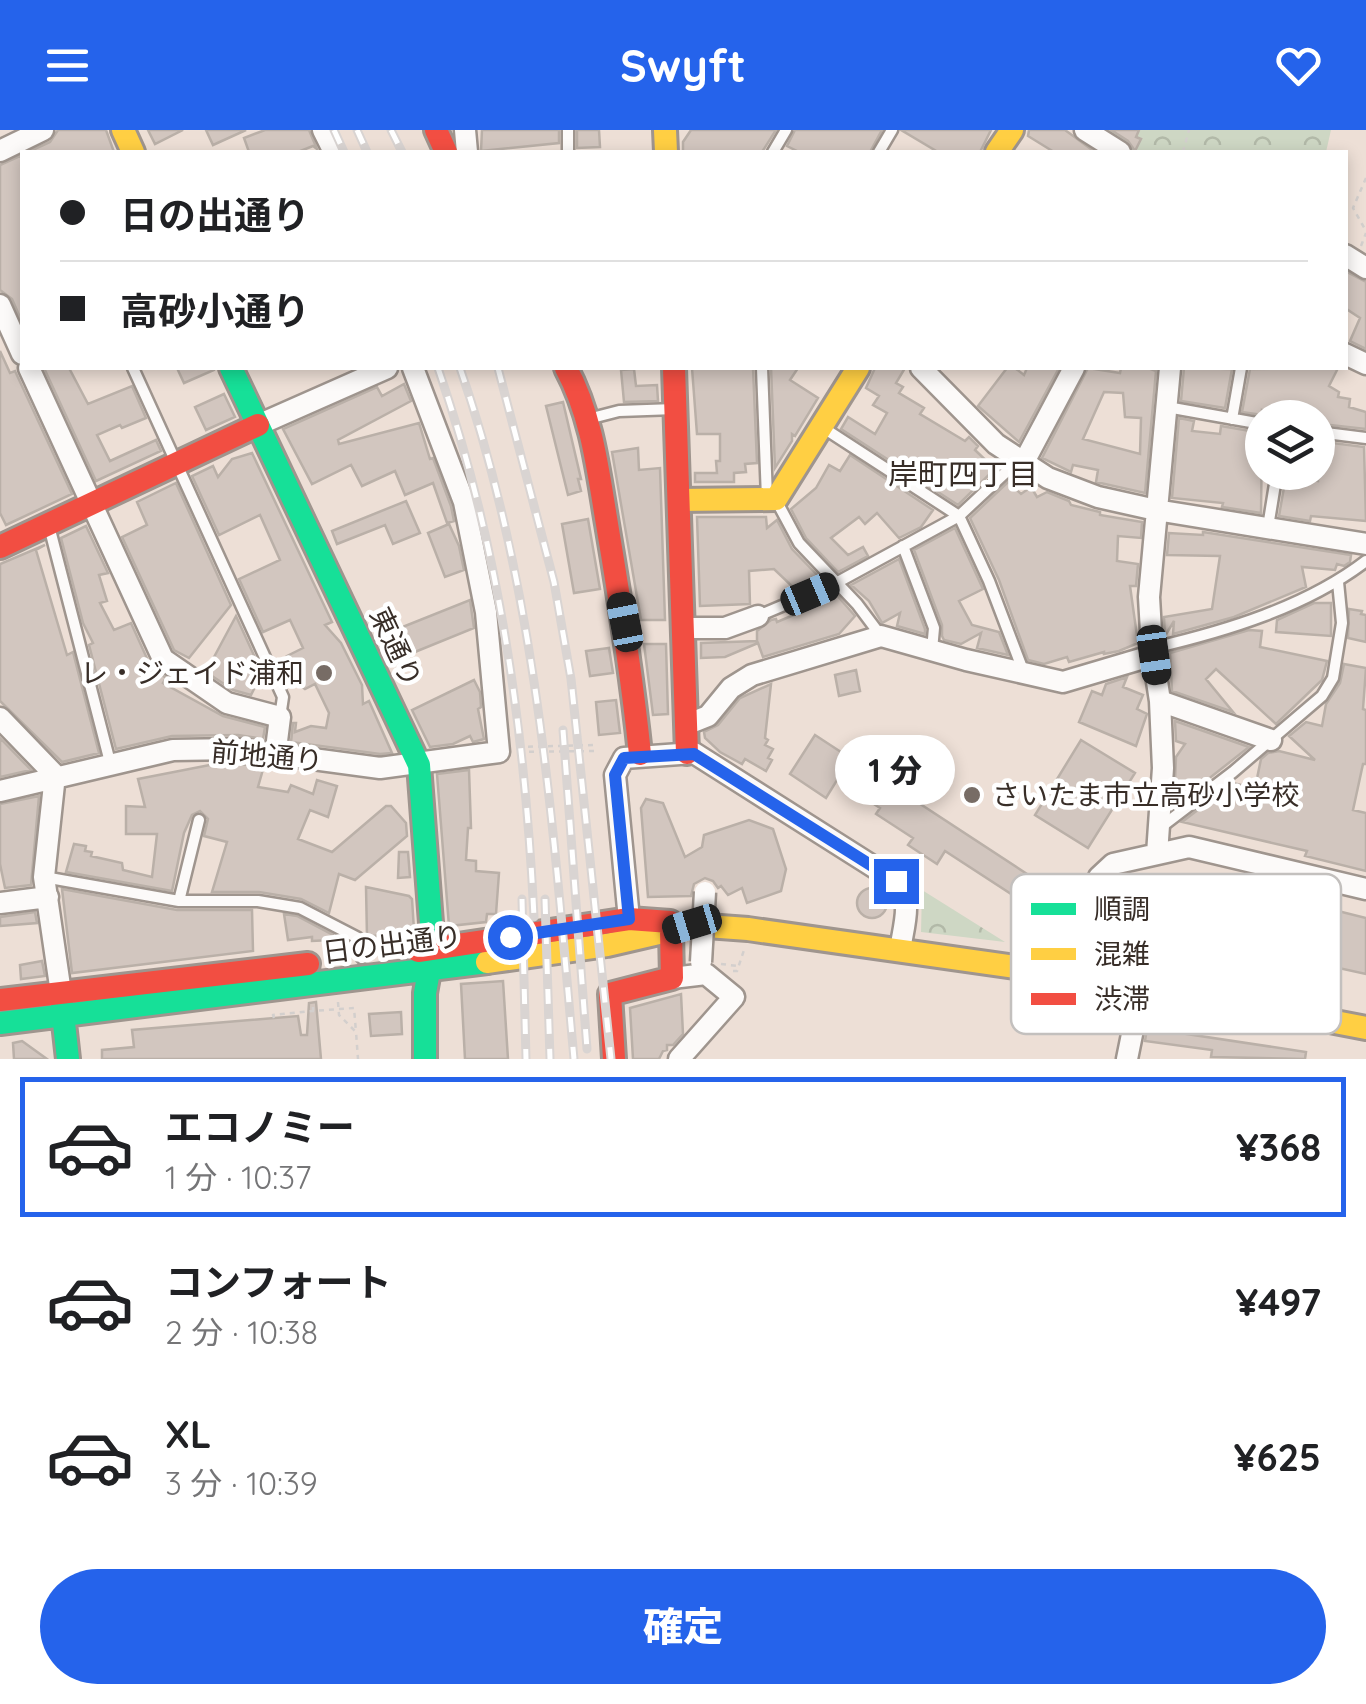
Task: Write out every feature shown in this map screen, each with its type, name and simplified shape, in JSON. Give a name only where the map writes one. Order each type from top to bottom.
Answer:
[{"type":"street","points":[[1086,130],[1117,150]]},
{"type":"street","points":[[0,151],[30,138]]},
{"type":"street","points":[[0,305],[20,350]]},
{"type":"street","points":[[29,370],[163,659],[227,703],[280,716],[274,756]]},
{"type":"street","name":"東通り","points":[[233,370],[419,765],[432,960]]},
{"type":"street","points":[[2,542],[49,525],[382,370]]},
{"type":"street","points":[[415,370],[464,502],[486,612],[499,750]]},
{"type":"street","points":[[567,370],[585,420],[625,622],[640,754]]},
{"type":"street","points":[[674,370],[687,753]]},
{"type":"street","points":[[680,500],[772,499],[857,370]]},
{"type":"street","points":[[923,370],[996,444],[1048,478],[1098,498],[1366,544]]},
{"type":"street","points":[[1022,461],[1073,370]]},
{"type":"street","points":[[1157,854],[1163,768],[1149,597],[1169,370]]},
{"type":"street","points":[[684,628],[725,628],[758,616]]},
{"type":"street","points":[[688,724],[708,716],[730,688],[752,674],[881,636],[1062,682],[1153,652]]},
{"type":"street","points":[[1160,701],[1271,740]]},
{"type":"street","points":[[0,718],[55,776],[46,887],[68,1059]]},
{"type":"street","name":"前地通り","points":[[0,791],[173,750],[238,749],[380,768],[499,750]]},
{"type":"street","points":[[629,919],[615,775],[624,758],[687,753],[763,795],[896,881],[903,888],[906,902],[900,950]]},
{"type":"street","points":[[1101,874],[1113,864],[1189,847],[1303,874]]},
{"type":"street","points":[[1341,883],[1366,889]]},
{"type":"street","points":[[0,903],[46,887]]},
{"type":"street","points":[[693,915],[1011,966]]},
{"type":"street","points":[[693,915],[701,962]]},
{"type":"street","points":[[672,978],[693,915]]},
{"type":"street","name":"日の出通り","points":[[0,1024],[62,1004],[362,958],[432,960],[629,919],[693,915]]},
{"type":"street","name":"日の出通り","points":[[0,1000],[62,1004],[432,960],[607,946],[693,915]]},
{"type":"street","points":[[425,1059],[425,993],[432,960]]},
{"type":"street","points":[[432,960],[439,1059]]},
{"type":"street","points":[[614,1059],[610,994],[672,978],[706,974],[734,997],[678,1059]]},
{"type":"street","points":[[1341,1023],[1366,1028]]},
{"type":"street","points":[[1127,1059],[1132,1034]]},
{"type":"lane","points":[[134,370],[282,697],[280,716]]},
{"type":"lane","points":[[762,370],[772,499],[799,543],[857,604],[881,636]]},
{"type":"lane","points":[[1232,419],[1242,370]]},
{"type":"lane","points":[[1166,407],[1245,421]]},
{"type":"lane","points":[[585,420],[618,411],[676,409]]},
{"type":"lane","points":[[821,427],[959,516],[1024,674]]},
{"type":"lane","points":[[1335,434],[1366,438]]},
{"type":"lane","points":[[758,616],[836,583],[959,516],[1022,461]]},
{"type":"lane","points":[[1268,528],[1274,490]]},
{"type":"lane","points":[[49,525],[111,766]]},
{"type":"lane","points":[[903,546],[934,628],[932,650]]},
{"type":"lane","points":[[1153,652],[1215,634],[1338,582],[1366,560]]},
{"type":"lane","points":[[1157,830],[1322,696],[1334,678],[1342,623],[1338,582]]},
{"type":"lane","points":[[179,901],[199,820]]},
{"type":"lane","points":[[46,887],[300,908],[358,938],[362,958]]},
{"type":"path","points":[[1357,257],[1366,232],[1354,208],[1366,178]]},
{"type":"path","points":[[499,750],[597,748]]},
{"type":"path","points":[[734,965],[741,964],[744,951]]},
{"type":"path","points":[[338,1008],[339,1015],[356,1032]]},
{"type":"path","points":[[332,1010],[354,1008],[358,1059]]},
{"type":"path","points":[[274,1018],[273,1014],[313,1011]]},
{"type":"green space","points":[[1109,130],[1331,130],[1326,150],[1128,150],[1106,136]]},
{"type":"green space","points":[[922,890],[1005,942],[921,932]]},
{"type":"building","points":[[58,130],[106,130],[113,150],[32,150],[50,142]]},
{"type":"building","points":[[148,130],[183,130],[155,144]]},
{"type":"building","points":[[206,130],[246,130],[213,145]]},
{"type":"building","points":[[265,130],[309,130],[317,149],[313,146],[303,150],[248,150],[244,138]]},
{"type":"building","points":[[482,130],[559,130],[559,143],[481,150]]},
{"type":"building","points":[[577,130],[599,130],[600,147],[577,148]]},
{"type":"building","points":[[691,130],[776,130],[763,150],[683,150]]},
{"type":"building","points":[[795,130],[882,130],[871,150],[795,150],[787,146]]},
{"type":"building","points":[[901,130],[991,130],[981,150],[935,150]]},
{"type":"building","points":[[1029,130],[1065,130],[1092,150],[1051,150],[1028,136]]},
{"type":"building","points":[[1111,130],[1139,130],[1136,137],[1141,139],[1136,150]]},
{"type":"building","points":[[20,156],[20,317],[12,299],[0,290],[0,165]]},
{"type":"building","points":[[1348,273],[1366,282],[1366,349],[1350,341],[1360,318],[1348,310]]},
{"type":"building","points":[[0,351],[10,373],[15,371],[72,494],[6,525],[0,513]]},
{"type":"building","points":[[45,370],[70,370],[88,404],[132,386],[146,418],[97,435],[110,461],[156,440],[161,451],[96,481]]},
{"type":"building","points":[[178,370],[214,370],[184,383]]},
{"type":"building","points":[[621,370],[634,370],[636,386],[657,385],[658,401],[624,402]]},
{"type":"building","points":[[692,370],[753,370],[757,463],[745,464],[746,472],[734,473],[734,482],[695,482],[695,473],[717,473],[716,461],[720,461],[720,434],[697,434]]},
{"type":"building","points":[[771,370],[797,370],[790,380],[818,398],[795,436],[792,434],[792,441],[775,468]]},
{"type":"building","points":[[874,370],[904,370],[896,383],[903,387],[899,393],[924,408],[920,414],[965,441],[969,437],[978,446],[975,450],[995,469],[958,505],[841,429],[848,417],[875,434],[887,413],[873,405],[879,396],[866,388]]},
{"type":"building","points":[[1005,370],[1018,370],[1024,375],[1026,370],[1058,370],[1019,442],[978,406]]},
{"type":"building","points":[[1087,370],[1156,371],[1145,493],[1096,482],[1098,470],[1073,465],[1071,472],[1042,458]],"holes":[[[1104,392],[1123,393],[1125,417],[1141,418],[1140,454],[1083,439]]]},
{"type":"building","points":[[1184,370],[1232,370],[1225,408],[1181,401]]},
{"type":"building","points":[[1250,370],[1337,370],[1329,386],[1339,392],[1338,397],[1350,399],[1349,407],[1366,412],[1366,429],[1335,426],[1335,400],[1245,400],[1245,412],[1242,412]]},
{"type":"building","points":[[404,384],[411,401],[338,440],[339,444],[419,423],[454,521],[447,523],[433,483],[405,495],[395,471],[362,486],[351,465],[312,484],[283,429],[377,387],[382,396]]},
{"type":"building","points":[[224,394],[235,417],[206,430],[195,407]]},
{"type":"building","points":[[563,402],[581,479],[581,491],[568,495],[546,406]]},
{"type":"building","points":[[1179,418],[1194,421],[1192,431],[1220,434],[1221,426],[1245,430],[1245,490],[1261,490],[1261,513],[1222,507],[1223,503],[1172,498]]},
{"type":"building","points":[[1335,443],[1364,447],[1366,521],[1311,516],[1310,521],[1279,516],[1284,490],[1335,490]]},
{"type":"building","points":[[638,448],[639,470],[660,468],[665,620],[641,620],[612,452]]},
{"type":"building","points":[[252,453],[332,622],[325,625],[341,643],[362,685],[363,704],[369,701],[392,753],[291,742],[293,723],[295,732],[311,726],[326,728],[329,713],[315,684],[302,687],[287,656],[303,648],[290,620],[263,632],[239,579],[280,560],[260,515],[219,535],[192,476],[213,466],[218,477],[232,459]]},
{"type":"building","points":[[850,455],[933,510],[921,527],[899,538],[877,513],[865,524],[859,517],[831,538],[848,555],[863,547],[868,556],[838,572],[806,538],[791,509],[816,488],[829,465],[840,471]]},
{"type":"building","points":[[1008,482],[1021,494],[1031,487],[1037,497],[1047,492],[1100,515],[1142,522],[1141,538],[1118,536],[1117,561],[1138,564],[1136,586],[1130,586],[1138,643],[1069,662],[1067,657],[1044,664],[1028,660],[999,580],[970,518]]},
{"type":"building","points":[[176,483],[231,605],[189,658],[174,650],[122,537],[147,525],[137,502]]},
{"type":"building","points":[[406,501],[420,533],[393,544],[385,525],[337,544],[332,531]]},
{"type":"building","points":[[697,517],[766,517],[767,528],[777,520],[792,549],[822,580],[796,590],[774,569],[749,571],[750,604],[700,606]]},
{"type":"building","points":[[588,519],[600,589],[574,593],[562,524]]},
{"type":"building","points":[[449,524],[464,570],[445,577],[428,533]]},
{"type":"building","points":[[86,526],[108,573],[99,575],[107,601],[100,603],[114,630],[131,623],[150,665],[166,678],[163,683],[223,716],[265,727],[263,739],[238,735],[172,736],[116,749],[89,645],[93,643],[83,623],[61,538]]},
{"type":"building","points":[[955,528],[983,589],[959,601],[972,625],[999,632],[1008,655],[977,648],[981,633],[961,644],[942,636],[942,625],[914,550]]},
{"type":"building","points":[[1203,532],[1351,555],[1350,562],[1344,566],[1337,564],[1335,570],[1302,567],[1306,587],[1234,617],[1173,634],[1174,621],[1165,636],[1164,617],[1212,609],[1220,556],[1167,555],[1169,533]]},
{"type":"building","points":[[45,545],[36,550],[67,655],[73,652],[99,753],[62,762],[0,701],[0,564]]},
{"type":"building","points":[[899,559],[925,634],[897,626],[900,613],[882,623],[869,601],[851,585]]},
{"type":"building","points":[[835,593],[855,616],[839,634],[763,657],[758,643],[725,657],[701,658],[701,643],[757,641],[757,631],[771,620],[777,622],[820,604],[809,604]]},
{"type":"building","points":[[470,600],[474,628],[405,656],[395,630]]},
{"type":"building","points":[[1314,603],[1331,603],[1331,636],[1276,632],[1277,620]]},
{"type":"building","points":[[1349,609],[1366,615],[1366,642],[1348,638]]},
{"type":"building","points":[[236,616],[262,673],[251,695],[233,690],[206,672]]},
{"type":"building","points":[[1249,630],[1262,631],[1260,647],[1327,661],[1322,680],[1276,724],[1216,669],[1206,679],[1233,712],[1172,691],[1170,653]]},
{"type":"building","points":[[644,644],[666,644],[668,714],[653,715]]},
{"type":"building","points":[[609,648],[613,673],[590,676],[586,651]]},
{"type":"building","points":[[1344,664],[1366,668],[1366,764],[1353,810],[1366,813],[1366,871],[1305,856],[1307,851],[1182,822],[1233,783],[1255,788],[1261,759],[1268,753],[1279,751],[1315,760],[1289,736],[1306,722],[1322,726],[1326,704],[1340,683]]},
{"type":"building","points":[[856,670],[860,691],[839,696],[835,675]]},
{"type":"building","points":[[1127,677],[1123,687],[1143,695],[1137,709],[1147,714],[1136,746],[1079,722],[1092,691],[1102,695],[1106,684]]},
{"type":"building","points":[[474,680],[480,692],[478,709],[484,739],[473,742],[470,736],[453,744],[430,747],[412,710]]},
{"type":"building","points":[[771,684],[765,745],[773,749],[766,771],[745,759],[742,764],[720,752],[704,732],[718,725],[740,698]]},
{"type":"building","points":[[616,700],[620,733],[599,735],[596,702]]},
{"type":"building","points":[[1175,721],[1249,747],[1174,806],[1176,757],[1185,744],[1176,741]]},
{"type":"building","points":[[815,735],[1027,874],[1011,874],[1011,894],[945,851],[937,864],[908,845],[913,838],[876,814],[880,808],[837,780],[826,798],[790,774]]},
{"type":"building","points":[[0,738],[31,770],[0,777]]},
{"type":"building","points":[[1081,740],[1135,773],[1088,848],[1035,815]]},
{"type":"building","points":[[220,763],[264,766],[258,787],[288,792],[291,785],[313,794],[317,780],[337,786],[328,817],[310,810],[298,839],[332,852],[386,806],[391,806],[406,823],[407,836],[355,880],[339,874],[329,913],[301,899],[259,892],[212,892],[227,842],[204,836],[208,819],[200,811],[192,815],[184,833],[172,891],[66,872],[74,844],[86,846],[85,851],[92,852],[91,856],[122,863],[123,870],[152,877],[157,834],[126,834],[126,806],[145,807],[138,779]]},
{"type":"building","points":[[469,770],[471,828],[466,860],[476,861],[476,871],[499,873],[496,914],[487,914],[486,922],[449,926],[437,774]]},
{"type":"building","points":[[39,796],[31,885],[5,888],[0,864],[0,804]]},
{"type":"building","points":[[646,799],[663,803],[685,857],[702,847],[704,835],[749,820],[773,829],[786,869],[781,891],[747,903],[742,888],[728,895],[721,886],[718,888],[705,878],[694,884],[691,896],[648,897],[641,808]]},
{"type":"building","points":[[399,852],[408,852],[410,877],[398,878]]},
{"type":"building","points":[[366,887],[409,896],[414,930],[367,937]]},
{"type":"building","points":[[872,888],[883,892],[887,903],[883,914],[872,918],[861,914],[857,903],[861,892]]},
{"type":"building","points":[[62,889],[177,910],[252,910],[253,951],[72,973]]},
{"type":"building","points":[[35,912],[37,923],[0,926],[0,917]]},
{"type":"building","points":[[1341,912],[1366,918],[1366,974],[1341,969]]},
{"type":"building","points":[[284,914],[297,916],[333,935],[332,940],[288,940]]},
{"type":"building","points":[[42,961],[45,976],[21,979],[20,965]]},
{"type":"building","points":[[503,981],[508,1059],[465,1059],[461,984]]},
{"type":"building","points":[[681,994],[683,1034],[673,1045],[667,1045],[659,1059],[633,1059],[630,1008]]},
{"type":"building","points":[[316,1002],[321,1059],[102,1059],[102,1050],[134,1047],[132,1030],[298,1016],[301,1035],[307,1035],[309,1003]]},
{"type":"building","points":[[401,1012],[402,1034],[371,1036],[369,1014]]},
{"type":"building","points":[[1146,1034],[1187,1034],[1306,1052],[1305,1059],[1211,1057],[1212,1050],[1145,1041]]},
{"type":"building","points":[[22,1041],[47,1059],[14,1059],[13,1043]]},
{"type":"railway","points":[[334,130],[343,150]]},
{"type":"railway","points":[[357,130],[366,150]]},
{"type":"railway","points":[[391,130],[401,150]]},
{"type":"railway","points":[[439,370],[477,502],[506,639],[524,777],[534,917]]},
{"type":"railway","points":[[461,370],[486,452],[524,623],[549,797],[574,1059]]},
{"type":"railway","points":[[499,370],[554,582],[571,679],[611,1059]]},
{"type":"railway","points":[[563,730],[587,1049]]},
{"type":"railway","points":[[522,899],[526,1059]]},
{"type":"railway","points":[[545,899],[550,1059]]},
{"type":"traffic: fast","points":[[232,370],[419,765],[433,949],[425,993],[425,1059]]},
{"type":"traffic: fast","points":[[0,1023],[487,962]]},
{"type":"traffic: fast","points":[[61,996],[68,1059]]},
{"type":"traffic: slow","points":[[123,130],[132,150]]},
{"type":"traffic: slow","points":[[665,130],[666,150]]},
{"type":"traffic: slow","points":[[998,150],[1012,130]]},
{"type":"traffic: slow","points":[[679,500],[776,499],[857,370]]},
{"type":"traffic: slow","points":[[693,925],[748,929],[1011,966]]},
{"type":"traffic: slow","points":[[487,962],[607,945],[693,925]]},
{"type":"traffic: slow","points":[[1341,1023],[1366,1028]]},
{"type":"traffic: jam","points":[[436,130],[445,150]]},
{"type":"traffic: jam","points":[[567,370],[582,405],[597,464],[640,754]]},
{"type":"traffic: jam","points":[[674,370],[687,753]]},
{"type":"traffic: jam","points":[[0,547],[258,425]]},
{"type":"traffic: jam","points":[[418,951],[629,919],[670,922]]},
{"type":"traffic: jam","points":[[614,1059],[610,994],[672,978],[671,931]]},
{"type":"traffic: jam","points":[[0,1000],[308,964]]},
{"type":"place","name":"レ・ジェイド浦和","points":[[324,673]]},
{"type":"place","name":"さいたま市立高砂小学校","points":[[972,795]]},
{"type":"district","name":"岸町四丁目","points":[[963,475]]},
{"type":"route","points":[[510,937],[629,919],[615,775],[624,758],[640,754],[694,754],[896,881]]}]
